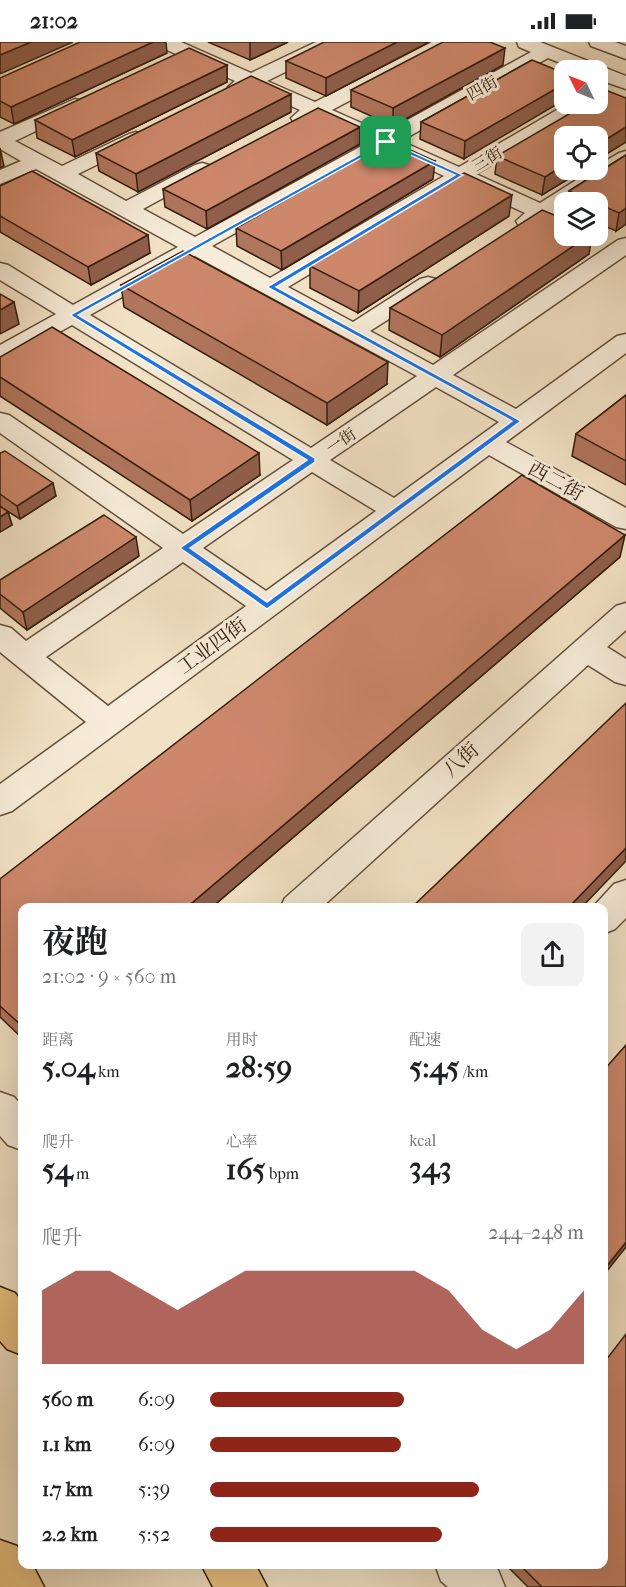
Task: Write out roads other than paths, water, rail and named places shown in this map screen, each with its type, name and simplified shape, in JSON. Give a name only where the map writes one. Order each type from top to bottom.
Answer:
[{"type":"main road","points":[[0,1308],[18,1329]]},
{"type":"main road","points":[[0,1563],[20,1587]]},
{"type":"main road","points":[[228,1569],[243,1587]]},
{"type":"street","points":[[165,42],[554,218]]},
{"type":"street","points":[[220,97],[331,42]]},
{"type":"street","points":[[284,127],[446,42]]},
{"type":"street","points":[[524,42],[569,60]]},
{"type":"street","points":[[598,42],[626,53]]},
{"type":"street","name":"四街","points":[[0,355],[547,51]]},
{"type":"street","points":[[168,63],[189,53]]},
{"type":"street","points":[[608,76],[622,82]]},
{"type":"street","points":[[608,88],[622,82]]},
{"type":"street","points":[[0,140],[94,96]]},
{"type":"street","name":"三街","points":[[271,287],[563,114]]},
{"type":"street","points":[[62,174],[156,128]]},
{"type":"street","points":[[0,140],[518,421]]},
{"type":"street","points":[[511,231],[626,158]]},
{"type":"street","points":[[127,209],[221,159]]},
{"type":"street","points":[[0,178],[37,160]]},
{"type":"street","name":"一街","points":[[25,656],[435,376],[619,246]]},
{"type":"street","points":[[0,270],[395,511]]},
{"type":"street","points":[[353,332],[442,275]]},
{"type":"street","name":"工业四街","points":[[0,802],[626,341]]},
{"type":"street","points":[[0,420],[267,606]]},
{"type":"street","name":"西二街","points":[[487,443],[626,520]]},
{"type":"street","name":"八街","points":[[303,903],[626,613]]},
{"type":"street","points":[[0,636],[108,723]]},
{"type":"street","points":[[585,649],[626,674]]},
{"type":"street","points":[[608,914],[626,894]]},
{"type":"street","points":[[0,1110],[18,1128]]},
{"type":"street","points":[[463,1569],[481,1587]]}]
